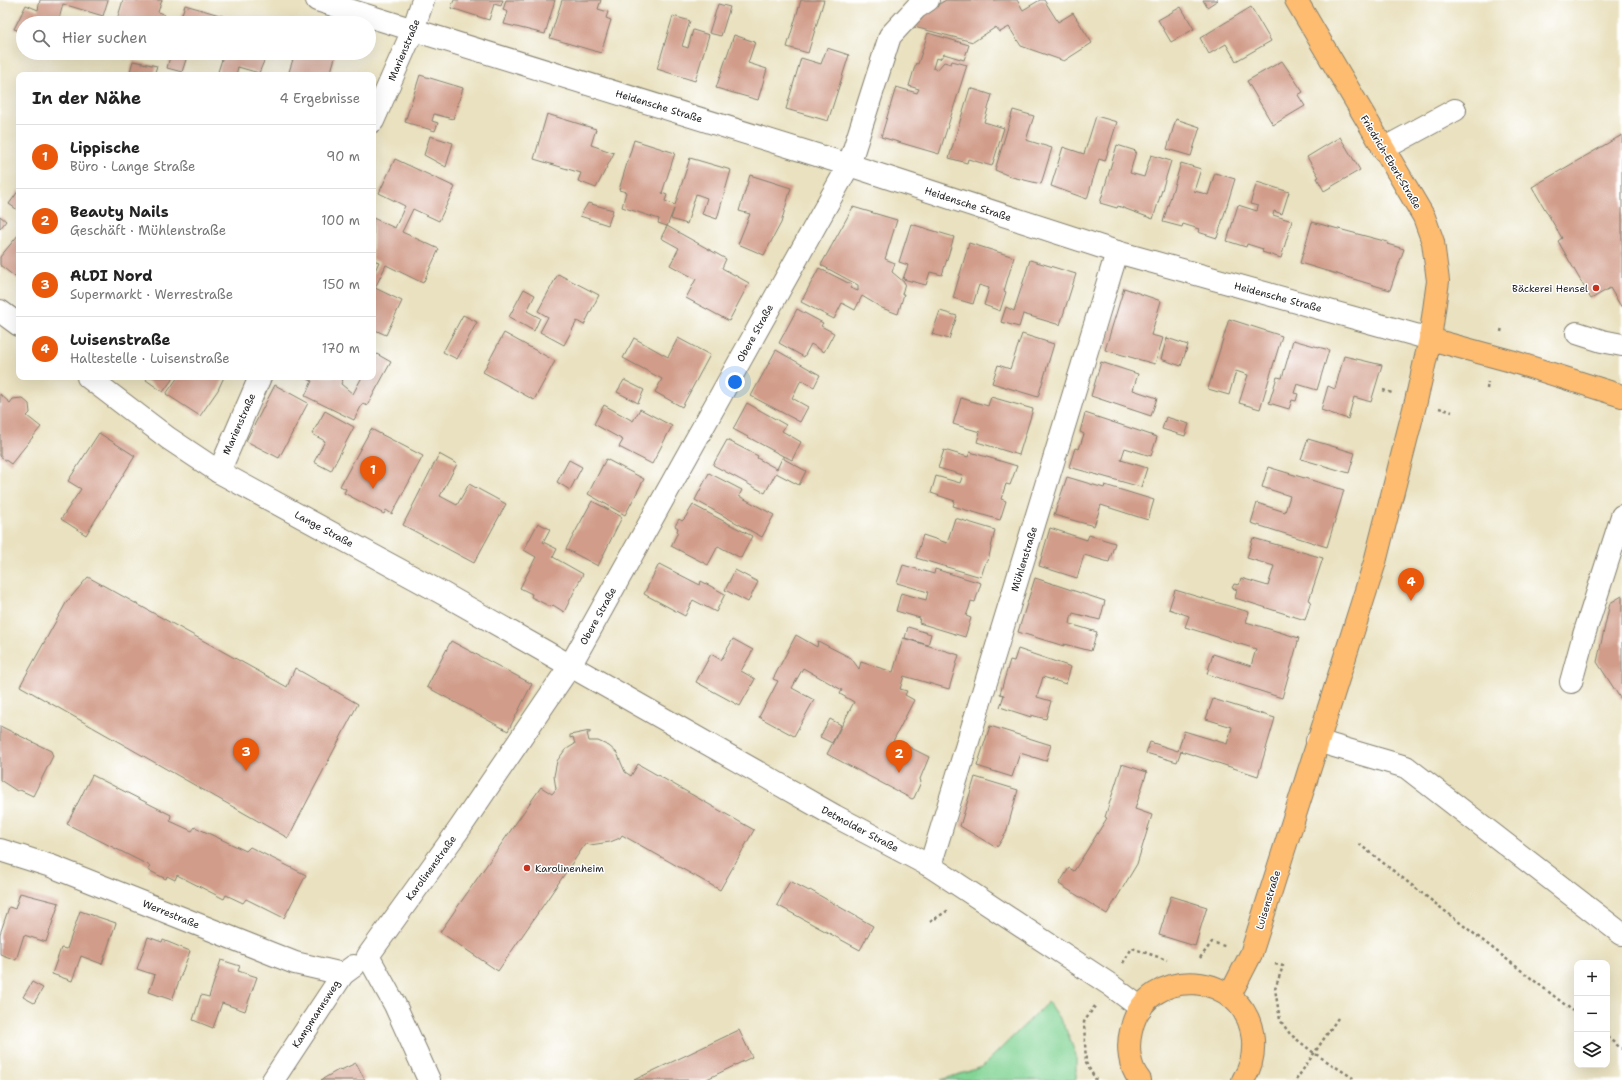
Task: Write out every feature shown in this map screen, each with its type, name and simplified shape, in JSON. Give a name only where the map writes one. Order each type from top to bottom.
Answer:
[{"type":"main road","name":"Friedrich-Ebert-Straße","points":[[1296,0],[1424,217],[1433,242],[1438,281],[1430,339]]},
{"type":"main road","name":"Heidensche Straße","points":[[1430,339],[1511,361],[1622,396]]},
{"type":"main road","name":"Luisenstraße","points":[[1230,996],[1251,954],[1317,741],[1375,562],[1430,339]]},
{"type":"main road","points":[[1140,1080],[1130,1059],[1129,1041],[1132,1023],[1141,1008],[1152,996],[1167,987],[1183,983],[1199,982],[1215,987],[1230,996],[1241,1006],[1248,1019],[1253,1033],[1253,1055],[1247,1079]]},
{"type":"street","name":"Heidensche Straße","points":[[317,0],[368,16]]},
{"type":"street","name":"Marienstraße","points":[[376,114],[413,30],[424,0]]},
{"type":"street","name":"Obere Straße","points":[[570,666],[849,165],[890,36],[918,3]]},
{"type":"street","name":"Heidensche Straße","points":[[376,18],[849,165],[1118,252],[1430,339]]},
{"type":"street","points":[[1383,149],[1455,110]]},
{"type":"street","name":"Mühlenstraße","points":[[930,866],[1118,252]]},
{"type":"street","points":[[0,310],[16,323]]},
{"type":"street","points":[[1577,333],[1602,341],[1622,345]]},
{"type":"street","name":"Lange Straße","points":[[92,380],[168,438],[219,472],[442,593],[570,666]]},
{"type":"street","name":"Marienstraße","points":[[219,472],[259,380]]},
{"type":"street","points":[[1571,682],[1583,638],[1622,516]]},
{"type":"street","name":"Detmolder Straße","points":[[570,666],[835,816],[930,866],[1109,984],[1141,1008]]},
{"type":"street","name":"Karolinenstraße","points":[[368,956],[460,828],[570,666]]},
{"type":"street","points":[[1317,741],[1406,767],[1622,934]]},
{"type":"street","name":"Werrestraße","points":[[0,850],[51,866],[295,963],[343,974]]},
{"type":"street","points":[[368,956],[395,1005],[429,1080]]},
{"type":"street","name":"Kampmannsweg","points":[[273,1080],[343,974],[368,956]]},
{"type":"path","points":[[1359,844],[1574,1012]]},
{"type":"path","points":[[1283,966],[1275,989],[1280,1020],[1290,1034],[1314,1053],[1356,1080]]},
{"type":"path","points":[[1296,1080],[1338,1018]]},
{"type":"path","points":[[1610,1039],[1622,1049]]},
{"type":"green space","points":[[1048,1002],[1065,1027],[1076,1055],[1076,1080],[941,1080],[982,1067]]},
{"type":"building","points":[[40,0],[108,0],[103,16],[63,4],[60,16],[20,16],[26,5],[38,10]]},
{"type":"building","points":[[123,0],[162,0],[158,12],[165,15],[165,16],[118,16]]},
{"type":"building","points":[[454,0],[503,0],[501,6],[494,4],[489,20],[451,8]]},
{"type":"building","points":[[506,0],[555,0],[545,34],[504,24],[508,12],[503,10]]},
{"type":"building","points":[[562,0],[601,0],[598,9],[608,12],[606,18],[611,20],[601,53],[550,38]]},
{"type":"building","points":[[801,0],[824,0],[808,53],[787,47]]},
{"type":"building","points":[[946,0],[1017,0],[1023,10],[1040,0],[1044,0],[1058,22],[1073,13],[1092,43],[1064,61],[1021,46],[1009,27],[1000,32],[996,27],[973,42],[914,27],[917,17]]},
{"type":"building","points":[[1203,0],[1218,0],[1207,7]]},
{"type":"building","points":[[718,4],[730,7],[721,36],[709,33]]},
{"type":"building","points":[[185,5],[223,16],[181,16]]},
{"type":"building","points":[[1181,7],[1194,29],[1171,42],[1158,20]]},
{"type":"building","points":[[1251,7],[1271,41],[1236,61],[1226,44],[1209,54],[1200,38]]},
{"type":"building","points":[[673,16],[690,21],[682,46],[688,48],[693,30],[709,35],[695,81],[657,69]]},
{"type":"building","points":[[928,33],[969,45],[964,60],[944,54],[940,59],[936,58],[933,68],[937,70],[944,62],[951,64],[952,61],[967,65],[939,154],[881,137],[896,87],[917,93],[919,89],[909,86]]},
{"type":"building","points":[[734,35],[755,42],[748,63],[767,69],[758,100],[716,88]]},
{"type":"building","points":[[827,48],[849,55],[828,121],[786,109],[801,58],[821,64]]},
{"type":"building","points":[[169,60],[186,60],[182,72],[167,68]]},
{"type":"building","points":[[222,60],[264,60],[259,72],[238,67],[237,72],[218,72]]},
{"type":"building","points":[[293,60],[334,60],[331,72],[289,72]]},
{"type":"building","points":[[133,61],[157,66],[155,72],[130,72]]},
{"type":"building","points":[[1282,61],[1303,92],[1298,95],[1305,106],[1273,125],[1247,81]]},
{"type":"building","points":[[420,75],[463,88],[453,119],[434,114],[432,121],[438,123],[435,131],[405,122]]},
{"type":"building","points":[[970,88],[992,95],[984,122],[1004,128],[992,166],[968,159],[967,163],[949,158]]},
{"type":"building","points":[[1013,110],[1034,116],[1026,140],[1052,148],[1041,184],[1012,177],[995,170]]},
{"type":"building","points":[[547,114],[596,129],[591,145],[614,153],[596,188],[578,181],[581,173],[534,159]]},
{"type":"building","points":[[1096,116],[1117,122],[1105,161],[1099,159],[1087,199],[1051,186],[1063,147],[1084,154]]},
{"type":"building","points":[[1176,119],[1200,127],[1191,156],[1167,149]]},
{"type":"building","points":[[1622,135],[1622,308],[1610,288],[1591,299],[1558,241],[1562,238],[1532,187]]},
{"type":"building","points":[[430,136],[453,143],[446,167],[424,155]]},
{"type":"building","points":[[1340,137],[1360,170],[1324,191],[1317,178],[1319,177],[1307,157]]},
{"type":"building","points":[[634,140],[675,153],[662,193],[667,195],[665,201],[675,205],[690,158],[731,170],[717,219],[702,214],[707,198],[696,194],[687,224],[671,219],[674,209],[667,226],[658,223],[659,219],[622,207],[626,192],[619,190]]},
{"type":"building","points":[[1117,145],[1136,151],[1130,173],[1144,177],[1151,155],[1171,161],[1153,219],[1118,206],[1117,208],[1100,203]]},
{"type":"building","points":[[395,159],[455,187],[439,221],[413,209],[402,232],[439,249],[423,283],[386,265],[376,286],[376,268],[379,262],[376,261],[376,219],[395,228],[405,206],[379,193]]},
{"type":"building","points":[[1181,163],[1201,169],[1194,191],[1208,195],[1215,173],[1235,179],[1217,238],[1198,232],[1199,229],[1183,224],[1182,227],[1163,222]]},
{"type":"building","points":[[750,175],[791,188],[781,223],[764,255],[738,244],[750,214],[739,211]]},
{"type":"building","points":[[1257,182],[1289,192],[1282,214],[1274,211],[1273,215],[1292,221],[1281,258],[1262,252],[1263,249],[1247,244],[1246,247],[1227,241],[1238,205],[1257,211],[1258,206],[1250,204]]},
{"type":"building","points":[[16,194],[16,209],[9,204]]},
{"type":"building","points":[[588,203],[613,210],[608,225],[580,216]]},
{"type":"building","points":[[853,207],[897,220],[885,259],[895,263],[892,272],[905,283],[902,294],[904,294],[898,314],[882,308],[862,296],[855,310],[842,303],[834,319],[801,302],[819,268],[852,285],[850,288],[858,291],[858,285],[821,265]]},
{"type":"building","points":[[0,216],[6,221],[0,229]]},
{"type":"building","points":[[1312,222],[1388,242],[1387,244],[1404,249],[1390,290],[1300,263]]},
{"type":"building","points":[[911,224],[954,237],[942,275],[930,272],[926,285],[903,279],[908,265],[899,262]]},
{"type":"building","points":[[667,226],[726,259],[722,268],[749,283],[729,321],[686,298],[696,279],[670,265],[679,248],[661,238]]},
{"type":"building","points":[[16,238],[16,278],[0,265],[0,257]]},
{"type":"building","points":[[969,243],[1014,257],[1000,311],[984,305],[989,288],[979,285],[973,304],[953,298]]},
{"type":"building","points":[[1030,260],[1076,274],[1060,325],[1023,314],[1019,327],[1001,322],[1006,307],[1014,311]]},
{"type":"building","points":[[558,274],[599,295],[584,325],[577,321],[564,345],[540,332],[548,317],[538,311]]},
{"type":"building","points":[[376,288],[402,301],[386,335],[376,330]]},
{"type":"building","points":[[1124,288],[1161,301],[1151,335],[1163,338],[1155,364],[1105,350]]},
{"type":"building","points":[[524,289],[535,295],[527,311],[540,318],[534,331],[509,317]]},
{"type":"building","points":[[797,309],[823,323],[821,326],[834,333],[824,352],[811,344],[804,357],[779,343]]},
{"type":"building","points":[[940,311],[957,316],[949,339],[932,334]]},
{"type":"building","points":[[463,315],[477,322],[457,359],[443,352]]},
{"type":"building","points":[[1229,319],[1282,336],[1260,409],[1239,403],[1248,375],[1236,371],[1229,395],[1208,389]]},
{"type":"building","points":[[504,333],[555,361],[534,400],[483,372]]},
{"type":"building","points":[[1022,334],[1054,344],[1038,397],[992,383],[998,365],[1010,369]]},
{"type":"building","points":[[634,338],[668,357],[678,338],[710,355],[682,407],[655,392],[662,379],[623,358]]},
{"type":"building","points":[[1167,338],[1188,345],[1181,366],[1161,359]]},
{"type":"building","points":[[1293,340],[1329,350],[1317,390],[1297,384],[1294,393],[1298,394],[1296,401],[1292,400],[1289,409],[1269,403],[1277,377],[1282,378]]},
{"type":"building","points":[[776,350],[820,375],[814,387],[801,380],[792,398],[808,407],[800,422],[751,396]]},
{"type":"building","points":[[376,354],[391,362],[367,406],[363,403],[354,420],[305,396],[312,381],[310,380],[343,380],[341,384],[353,394],[360,380],[376,380]]},
{"type":"building","points":[[1344,356],[1382,365],[1371,402],[1354,397],[1348,419],[1321,410],[1328,386],[1335,389]]},
{"type":"building","points":[[1101,362],[1138,374],[1133,390],[1157,398],[1151,416],[1091,396]]},
{"type":"building","points":[[146,380],[172,380],[163,392]]},
{"type":"building","points":[[176,380],[223,380],[218,390],[200,416],[166,394]]},
{"type":"building","points":[[624,380],[644,390],[638,403],[617,392]]},
{"type":"building","points":[[275,385],[308,403],[279,458],[246,441]]},
{"type":"building","points":[[0,394],[10,403],[13,399],[22,398],[29,404],[30,413],[27,416],[41,427],[11,464],[0,456]]},
{"type":"building","points":[[991,397],[1033,409],[1019,455],[977,442],[980,432],[953,424],[961,398],[988,406]]},
{"type":"building","points":[[747,403],[786,425],[782,431],[801,442],[792,460],[784,456],[784,459],[806,471],[799,485],[776,473],[765,493],[713,465],[727,440],[758,456],[757,458],[777,469],[783,456],[733,429]]},
{"type":"building","points":[[604,405],[633,421],[640,409],[672,426],[652,464],[619,447],[623,440],[594,424]]},
{"type":"building","points":[[325,411],[354,427],[331,471],[314,462],[325,441],[312,434]]},
{"type":"building","points":[[1085,413],[1157,437],[1151,456],[1125,448],[1121,460],[1147,468],[1141,487],[1069,467],[1075,448],[1079,449],[1084,434],[1080,432]]},
{"type":"building","points":[[1166,417],[1189,424],[1185,436],[1162,429]]},
{"type":"building","points":[[371,429],[423,456],[392,514],[386,510],[384,514],[344,493],[346,489],[340,486]]},
{"type":"building","points":[[99,433],[135,456],[86,535],[61,519],[81,489],[68,481]]},
{"type":"building","points":[[1308,439],[1355,453],[1349,473],[1301,459]]},
{"type":"building","points":[[944,450],[968,457],[970,452],[1017,466],[1010,485],[1006,484],[1001,499],[1006,501],[1000,520],[953,506],[955,501],[931,493],[936,476],[960,483],[963,475],[938,468]]},
{"type":"building","points":[[439,454],[457,464],[440,496],[457,505],[469,484],[506,504],[474,563],[403,525]]},
{"type":"building","points":[[606,459],[644,479],[625,515],[588,494]]},
{"type":"building","points":[[569,460],[582,467],[570,490],[557,482]]},
{"type":"building","points":[[1268,467],[1344,490],[1327,547],[1251,523],[1257,503],[1285,512],[1290,496],[1262,487]]},
{"type":"building","points":[[709,473],[742,490],[739,496],[774,515],[762,537],[695,500]]},
{"type":"building","points":[[1067,477],[1104,488],[1105,485],[1154,500],[1148,520],[1101,505],[1094,526],[1054,515]]},
{"type":"building","points":[[592,501],[622,517],[598,566],[566,549]]},
{"type":"building","points":[[693,505],[752,536],[741,558],[718,546],[708,565],[671,546],[678,532],[678,528],[675,526],[679,519],[682,521],[685,518]]},
{"type":"building","points":[[955,518],[995,530],[988,561],[986,561],[981,577],[916,558],[923,535],[947,543]]},
{"type":"building","points":[[538,523],[550,529],[543,542],[557,549],[553,557],[583,574],[564,612],[553,605],[551,607],[531,597],[532,594],[520,588],[536,557],[524,550]]},
{"type":"building","points":[[1050,528],[1087,540],[1089,535],[1115,543],[1109,562],[1084,555],[1077,578],[1039,566]]},
{"type":"building","points":[[1253,538],[1323,558],[1309,600],[1311,601],[1305,620],[1235,598],[1237,590],[1232,588],[1234,584],[1239,585],[1241,578],[1268,586],[1274,566],[1247,558]]},
{"type":"building","points":[[659,564],[700,585],[701,581],[725,594],[716,612],[693,600],[685,616],[644,594]]},
{"type":"building","points":[[903,565],[934,574],[935,569],[981,583],[975,602],[971,601],[966,616],[971,618],[965,637],[919,623],[920,618],[896,611],[901,593],[926,600],[928,592],[897,583]]},
{"type":"building","points":[[735,570],[758,582],[748,602],[725,590]]},
{"type":"building","points":[[88,577],[287,687],[295,668],[358,704],[288,838],[20,686],[66,603]]},
{"type":"building","points":[[1035,578],[1105,601],[1100,620],[1073,613],[1071,618],[1070,624],[1097,632],[1091,651],[1064,644],[1064,646],[1018,632]]},
{"type":"building","points":[[1175,590],[1249,612],[1246,622],[1299,638],[1282,698],[1207,674],[1213,654],[1251,666],[1256,649],[1185,627],[1189,616],[1169,609]]},
{"type":"building","points":[[1622,596],[1622,701],[1597,662],[1610,603]]},
{"type":"building","points":[[908,627],[931,634],[928,645],[905,638]]},
{"type":"building","points":[[796,635],[817,647],[818,641],[851,658],[859,669],[861,662],[893,672],[903,638],[959,655],[949,689],[904,676],[900,689],[907,691],[905,695],[914,700],[892,743],[901,747],[903,744],[929,757],[914,798],[912,799],[827,754],[854,702],[840,694],[842,690],[803,668],[792,688],[814,700],[794,736],[759,717],[778,681],[773,679]]},
{"type":"building","points":[[733,639],[753,650],[741,671],[755,679],[740,706],[696,682],[711,654],[721,660]]},
{"type":"building","points":[[451,641],[532,684],[508,731],[427,687]]},
{"type":"building","points":[[1018,649],[1071,667],[1066,684],[1043,677],[1037,697],[1051,701],[1046,719],[1031,715],[1031,717],[1000,707],[1004,695],[1000,694],[1010,660],[1014,661]]},
{"type":"building","points":[[1213,699],[1275,718],[1258,776],[1181,751],[1177,762],[1146,753],[1150,742],[1178,751],[1184,731],[1227,744],[1232,727],[1206,719]]},
{"type":"building","points":[[830,719],[841,725],[832,743],[820,737]]},
{"type":"building","points":[[0,726],[51,751],[53,756],[33,796],[20,790],[17,791],[0,780]]},
{"type":"building","points":[[990,726],[1051,745],[1046,761],[1020,753],[1012,777],[977,766]]},
{"type":"building","name":"Karolinenheim","points":[[590,731],[590,733],[587,733],[589,741],[598,741],[609,746],[617,753],[625,772],[631,776],[638,764],[754,830],[720,890],[622,835],[620,838],[610,842],[590,845],[586,843],[498,971],[440,932],[541,787],[552,794],[556,789],[554,776],[557,761],[565,750],[575,744],[573,737],[570,738],[570,735]]},
{"type":"building","points":[[1122,764],[1147,772],[1135,809],[1152,815],[1137,864],[1107,914],[1059,884],[1069,868],[1074,871],[1107,818],[1105,817]]},
{"type":"building","points":[[92,775],[171,815],[170,821],[192,831],[195,827],[246,851],[250,847],[306,875],[284,918],[246,899],[243,903],[226,895],[224,899],[177,875],[175,880],[167,876],[166,879],[148,870],[150,866],[67,824]]},
{"type":"building","points":[[975,777],[1018,790],[1006,833],[998,846],[995,847],[960,826]]},
{"type":"building","points":[[790,881],[809,891],[810,890],[873,926],[860,950],[777,905]]},
{"type":"building","points":[[20,893],[59,903],[46,942],[24,935],[16,960],[0,954],[0,934],[9,907],[15,909]]},
{"type":"building","points":[[1171,896],[1207,907],[1195,946],[1159,935]]},
{"type":"building","points":[[80,911],[116,923],[102,964],[81,956],[72,981],[52,974],[61,948],[67,949]]},
{"type":"building","points":[[148,937],[162,942],[163,940],[190,951],[172,1000],[149,992],[155,975],[137,969]]},
{"type":"building","points":[[221,960],[240,966],[238,971],[257,977],[245,1011],[222,1003],[213,1028],[193,1020],[201,995],[209,997]]},
{"type":"building","points":[[32,982],[43,988],[34,1003],[23,997]]},
{"type":"building","points":[[739,1030],[752,1057],[705,1080],[634,1080]]},
{"type":"building","points":[[356,1063],[365,1080],[321,1080],[340,1069],[341,1070]]},
{"type":"place","name":"Bäckerei Hensel","points":[[1596,288]]},
{"type":"place","name":"Lippische","points":[[373,489]]},
{"type":"place","name":"Luisenstraße","points":[[1411,601]]},
{"type":"place","name":"ALDI Nord","points":[[246,771]]},
{"type":"place","name":"Beauty Nails","points":[[899,773]]},
{"type":"place","name":"Karolinenheim","points":[[527,868]]}]
